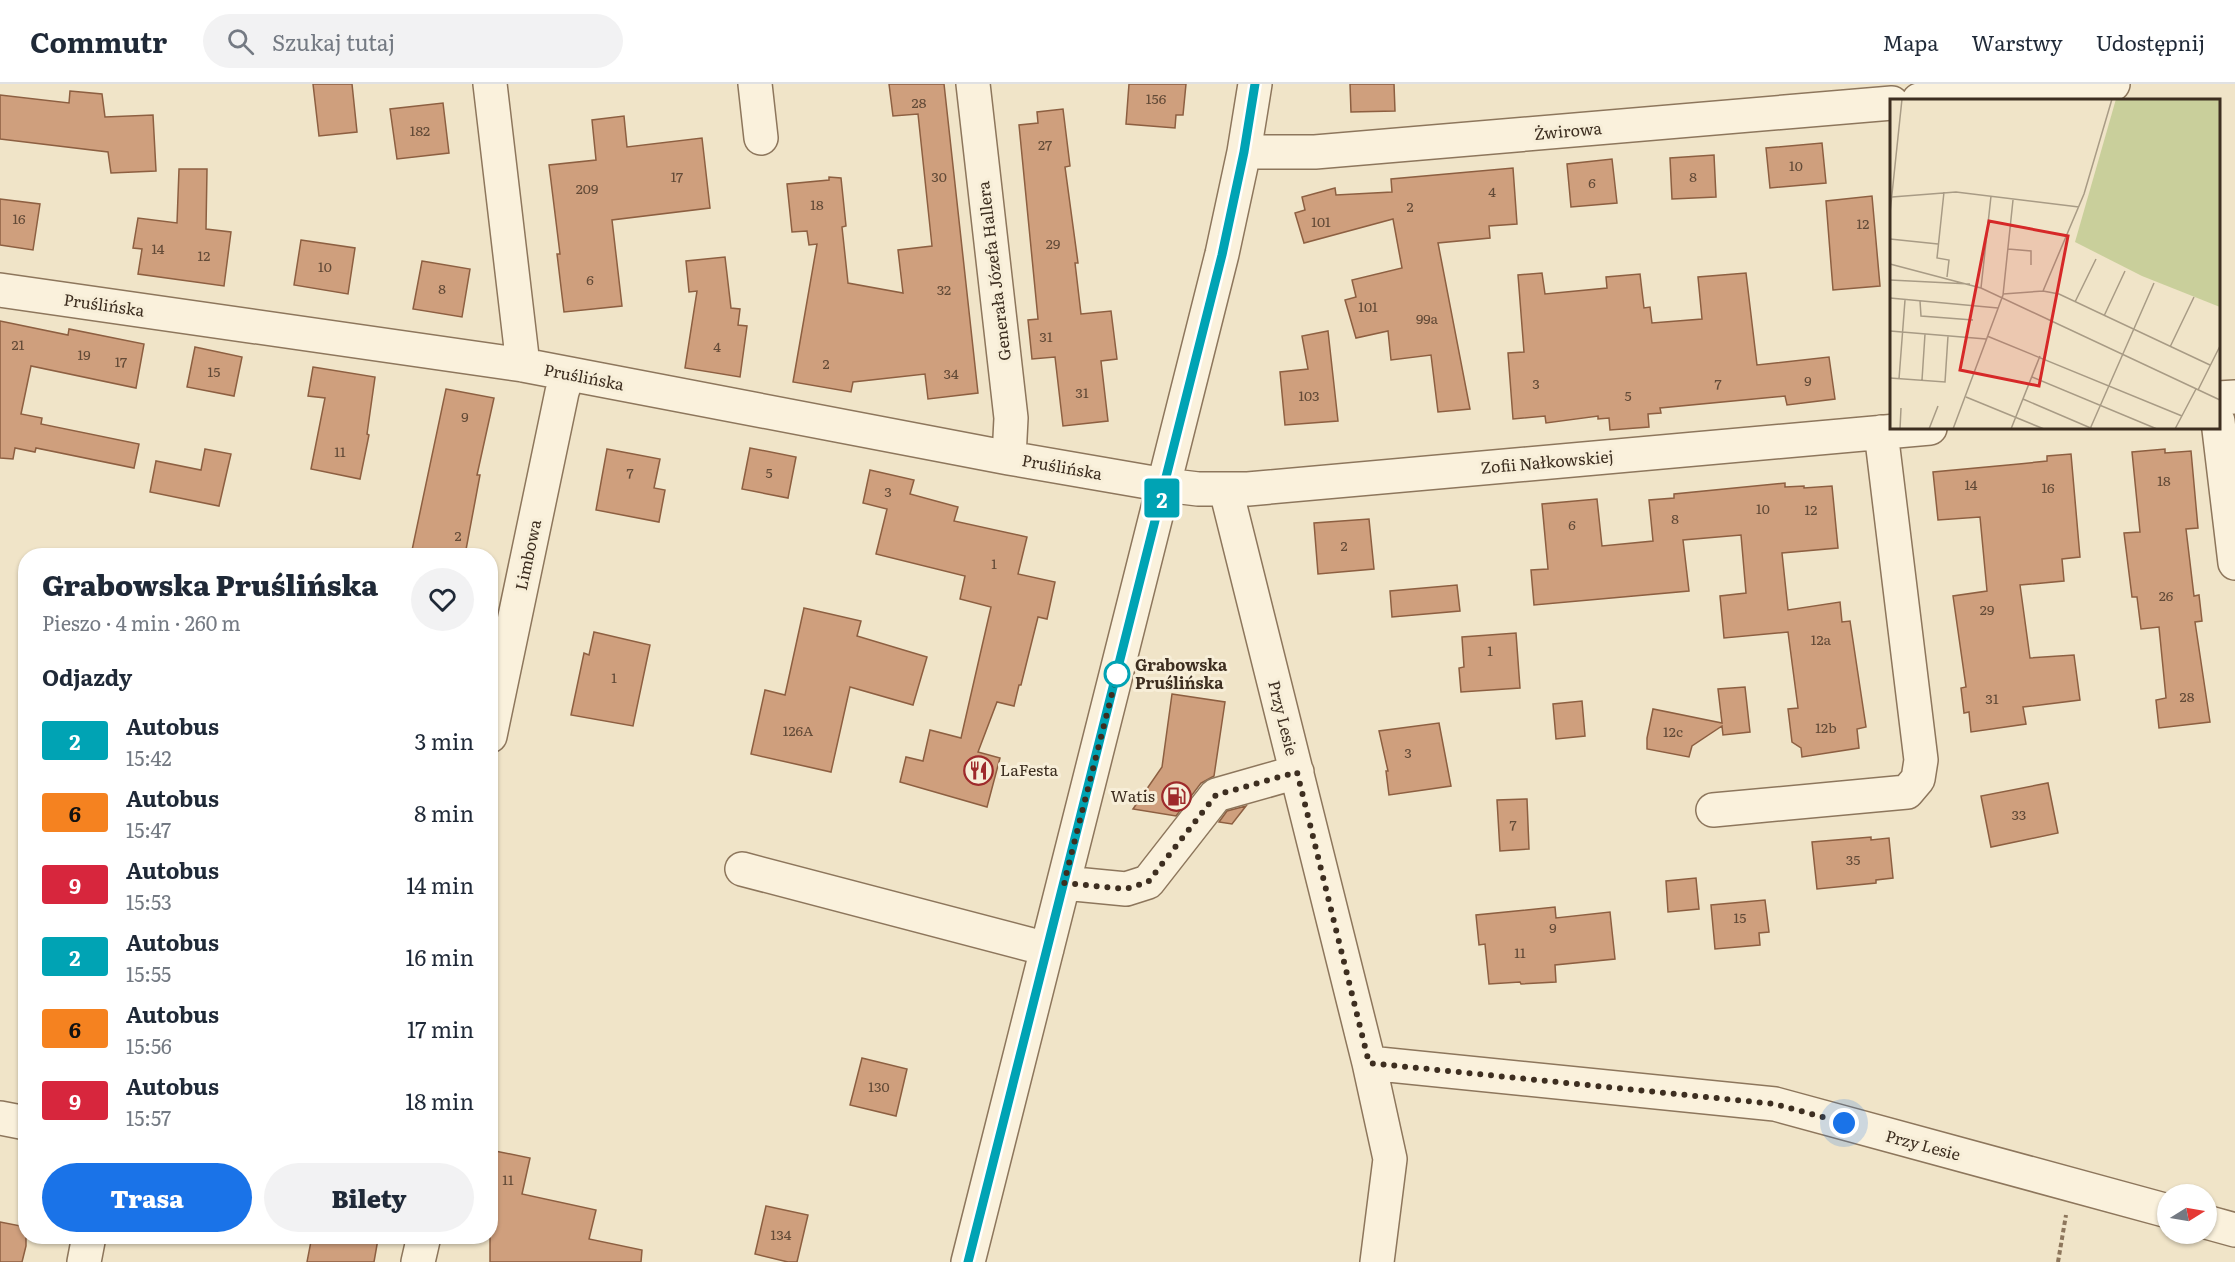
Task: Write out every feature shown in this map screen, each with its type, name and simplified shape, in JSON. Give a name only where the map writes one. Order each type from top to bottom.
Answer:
[{"type":"street","points":[[490,84],[524,365]]},
{"type":"street","points":[[755,84],[761,138]]},
{"type":"street","name":"Generała Józefa Hallera","points":[[973,84],[1011,418],[1010,458]]},
{"type":"street","points":[[968,1262],[1219,265],[1244,152],[1255,84]]},
{"type":"street","points":[[1931,99],[2113,84]]},
{"type":"street","name":"Żwirowa","points":[[1244,152],[1315,152],[1890,103]]},
{"type":"street","name":"Pruślińska","points":[[0,290],[524,365],[1010,458],[1165,485]]},
{"type":"street","name":"Limbowa","points":[[498,698],[562,392],[568,374]]},
{"type":"street","points":[[2220,398],[2235,397]]},
{"type":"street","name":"Zofii Nałkowskiej","points":[[1165,485],[1226,490],[1918,429]]},
{"type":"street","points":[[2219,429],[2235,563]]},
{"type":"street","points":[[1713,810],[1907,792],[1918,779],[1921,760],[1881,432]]},
{"type":"street","name":"Przy Lesie","points":[[1226,490],[1369,1063],[1775,1104],[2157,1208]]},
{"type":"street","points":[[1064,883],[1126,889],[1148,882],[1216,795],[1297,772]]},
{"type":"street","points":[[742,869],[1047,949]]},
{"type":"street","points":[[1369,1063],[1390,1159],[1377,1262]]},
{"type":"street","points":[[0,1118],[18,1121]]},
{"type":"street","points":[[2217,1225],[2235,1230]]},
{"type":"street","points":[[84,1262],[87,1244]]},
{"type":"street","points":[[418,1262],[422,1244]]},
{"type":"path","points":[[2058,1262],[2071,1185]]},
{"type":"building","points":[[313,84],[352,84],[357,132],[319,136]]},
{"type":"building","points":[[889,84],[944,84],[978,393],[928,399],[925,374],[853,382],[851,392],[793,382],[817,244],[809,245],[807,231],[792,232],[787,184],[829,180],[829,177],[841,178],[846,226],[842,227],[848,283],[903,293],[898,250],[932,246],[918,114],[893,116]]},
{"type":"building","points":[[1129,84],[1186,84],[1183,115],[1176,115],[1175,128],[1126,124]]},
{"type":"building","points":[[1350,84],[1394,84],[1395,111],[1351,112]]},
{"type":"building","points":[[70,91],[102,94],[105,117],[153,115],[156,171],[111,173],[108,152],[0,139],[0,95],[69,103]]},
{"type":"building","points":[[443,103],[449,153],[397,159],[390,109]]},
{"type":"building","points":[[1063,109],[1070,166],[1065,167],[1078,263],[1075,263],[1081,314],[1111,311],[1117,359],[1101,361],[1108,421],[1063,426],[1055,357],[1032,359],[1028,320],[1038,319],[1019,125],[1038,123],[1037,112]]},
{"type":"building","points":[[624,116],[627,147],[702,138],[710,208],[612,220],[622,306],[564,312],[557,254],[560,254],[549,165],[596,160],[592,120]]},
{"type":"building","points":[[1822,143],[1826,183],[1770,188],[1766,148]]},
{"type":"building","points":[[1714,155],[1716,197],[1672,199],[1670,158]]},
{"type":"building","points":[[1612,159],[1617,203],[1571,207],[1567,164]]},
{"type":"building","points":[[1513,168],[1517,224],[1489,226],[1490,238],[1438,243],[1470,409],[1438,412],[1431,355],[1391,360],[1388,331],[1356,338],[1345,300],[1356,297],[1352,280],[1402,268],[1393,219],[1304,243],[1295,213],[1305,210],[1302,197],[1335,188],[1336,195],[1392,192],[1391,179]]},
{"type":"building","points":[[179,169],[207,169],[206,229],[231,232],[224,286],[138,274],[142,249],[133,248],[138,218],[177,223]]},
{"type":"building","points":[[1872,196],[1880,286],[1833,290],[1826,201]]},
{"type":"building","points":[[0,199],[40,204],[33,250],[0,245]]},
{"type":"building","points":[[301,240],[355,248],[348,294],[294,285]]},
{"type":"building","points":[[725,257],[731,308],[740,309],[738,325],[747,326],[740,377],[685,368],[697,291],[689,292],[686,261]]},
{"type":"building","points":[[422,261],[470,269],[462,317],[413,309]]},
{"type":"building","points":[[1542,273],[1545,294],[1607,288],[1606,277],[1640,274],[1644,308],[1650,307],[1652,323],[1702,319],[1698,277],[1746,273],[1757,365],[1829,357],[1835,399],[1787,405],[1785,396],[1660,408],[1661,413],[1648,414],[1649,427],[1610,430],[1609,418],[1598,419],[1598,416],[1546,423],[1545,416],[1513,419],[1508,353],[1524,352],[1518,275]]},
{"type":"building","points":[[0,321],[68,335],[69,329],[144,344],[136,388],[31,366],[21,414],[42,418],[41,424],[139,444],[134,468],[36,448],[35,452],[15,448],[13,459],[0,458]]},
{"type":"building","points":[[1328,331],[1338,421],[1285,425],[1280,372],[1308,369],[1302,336]]},
{"type":"building","points":[[195,347],[242,357],[234,396],[187,387]]},
{"type":"building","points":[[313,367],[375,377],[367,434],[369,435],[360,479],[311,469],[325,398],[308,396]]},
{"type":"building","points":[[446,389],[494,398],[477,475],[480,475],[466,548],[412,548]]},
{"type":"building","points":[[750,448],[796,457],[788,498],[742,489]]},
{"type":"building","points":[[205,449],[231,454],[219,506],[150,492],[156,461],[201,470]]},
{"type":"building","points":[[607,449],[660,459],[654,488],[665,490],[659,522],[596,510]]},
{"type":"building","points":[[2165,449],[2165,453],[2191,451],[2198,528],[2186,529],[2194,596],[2199,595],[2202,621],[2195,622],[2210,722],[2159,728],[2156,700],[2166,698],[2159,627],[2141,629],[2137,597],[2132,597],[2124,533],[2140,532],[2132,452]]},
{"type":"building","points":[[2071,454],[2080,557],[2062,559],[2064,581],[2020,585],[2030,658],[2074,655],[2080,700],[2023,707],[2026,724],[1971,732],[1969,712],[1964,713],[1961,688],[1966,687],[1953,596],[1987,591],[1980,517],[1938,520],[1933,472],[2047,461],[2047,456]]},
{"type":"building","points":[[870,470],[914,480],[910,494],[958,507],[954,521],[1027,537],[1018,574],[1055,582],[1047,619],[1038,617],[1014,706],[997,702],[978,752],[1000,758],[987,807],[900,782],[906,757],[923,761],[930,730],[961,738],[991,607],[960,599],[965,576],[876,554],[887,509],[863,503]]},
{"type":"building","points":[[1785,483],[1785,487],[1832,486],[1838,548],[1782,553],[1788,610],[1840,602],[1842,622],[1850,621],[1866,727],[1857,729],[1859,748],[1802,757],[1801,748],[1792,742],[1788,709],[1798,708],[1788,632],[1724,638],[1720,596],[1746,593],[1741,535],[1683,540],[1689,591],[1534,605],[1531,570],[1548,569],[1542,504],[1597,499],[1602,546],[1653,541],[1649,500],[1674,498],[1674,494]]},
{"type":"building","points":[[1369,519],[1374,569],[1318,574],[1314,523]]},
{"type":"building","points":[[1457,585],[1460,611],[1392,617],[1390,591]]},
{"type":"building","points":[[804,608],[861,621],[857,636],[927,657],[913,705],[850,687],[831,772],[751,754],[765,690],[785,695]]},
{"type":"building","points":[[594,632],[650,645],[633,726],[571,715],[584,653],[589,655]]},
{"type":"building","points":[[1516,633],[1520,688],[1461,692],[1459,668],[1464,667],[1462,637]]},
{"type":"building","points":[[1745,687],[1750,732],[1723,735],[1722,726],[1692,746],[1689,757],[1647,749],[1653,709],[1722,723],[1718,689]]},
{"type":"building","points":[[1172,694],[1225,702],[1214,776],[1201,783],[1176,816],[1133,809],[1162,767]]},
{"type":"building","points":[[1582,701],[1585,736],[1556,739],[1553,704]]},
{"type":"building","points":[[1439,723],[1451,786],[1389,795],[1386,771],[1388,771],[1379,731]]},
{"type":"building","points":[[2048,783],[2058,833],[1991,847],[1981,796]]},
{"type":"building","points":[[1527,799],[1529,849],[1500,851],[1497,800]]},
{"type":"building","points":[[1246,806],[1232,824],[1219,822],[1227,811]]},
{"type":"building","points":[[1871,837],[1871,840],[1889,838],[1893,878],[1876,880],[1876,883],[1817,889],[1812,842]]},
{"type":"building","points":[[1696,878],[1699,909],[1668,912],[1666,881]]},
{"type":"building","points":[[1765,900],[1769,932],[1759,933],[1760,945],[1715,949],[1711,905]]},
{"type":"building","points":[[1555,907],[1556,918],[1610,912],[1615,959],[1555,965],[1556,982],[1489,984],[1485,944],[1479,945],[1476,915]]},
{"type":"building","points":[[862,1058],[907,1069],[896,1116],[850,1105]]},
{"type":"building","points":[[498,1152],[530,1158],[522,1194],[596,1210],[589,1239],[642,1250],[641,1262],[490,1262],[490,1244],[498,1244]]},
{"type":"building","points":[[766,1206],[808,1215],[797,1262],[755,1254]]},
{"type":"building","points":[[0,1222],[18,1225],[18,1244],[26,1244],[22,1262],[0,1262]]},
{"type":"building","points":[[310,1244],[377,1244],[374,1262],[307,1262]]},
{"type":"bus line","name":"2","points":[[968,1262],[1222,255],[1244,152],[1255,84]]},
{"type":"place","name":"Grabowska Pruślińska","points":[[1117,674]]},
{"type":"place","name":"LaFesta","points":[[979,770]]},
{"type":"place","name":"Watis","points":[[1176,796]]},
{"type":"route","points":[[1117,674],[1064,883],[1126,889],[1148,882],[1216,795],[1297,772],[1369,1063],[1775,1104],[1844,1123]]}]
